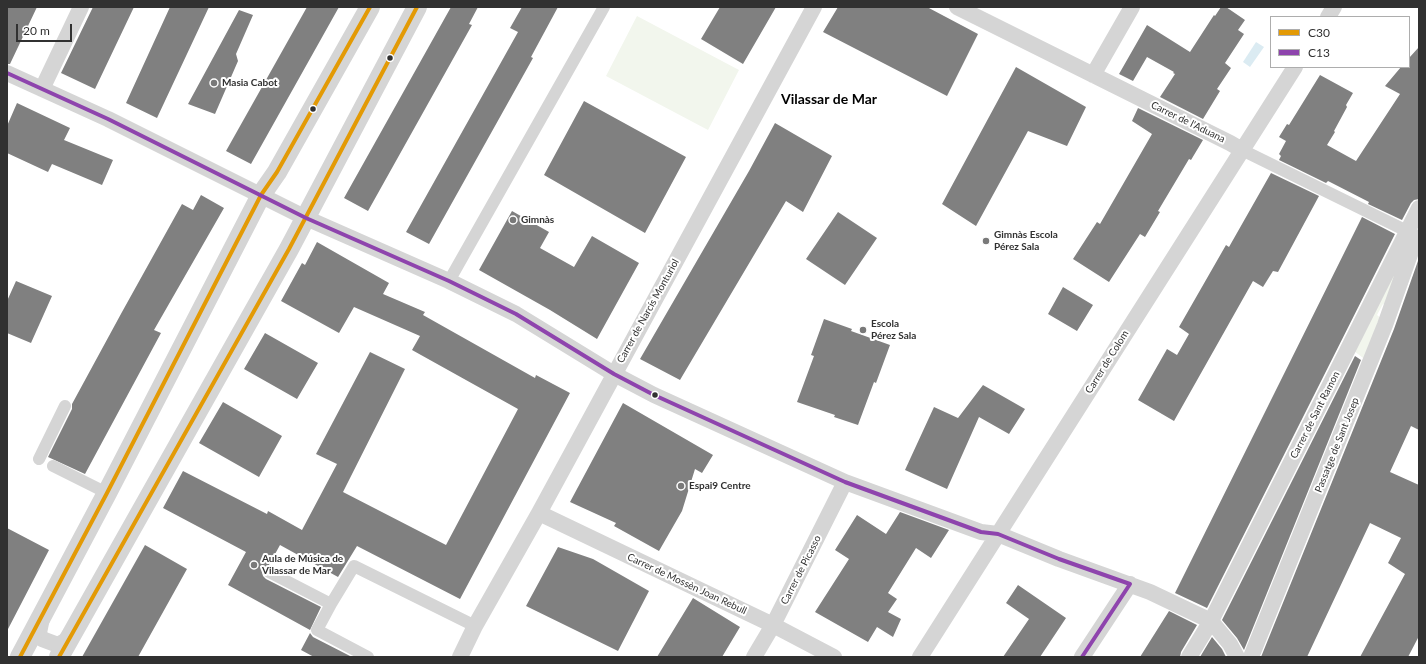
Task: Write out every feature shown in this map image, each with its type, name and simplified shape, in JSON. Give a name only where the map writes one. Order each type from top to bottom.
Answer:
[{"type":"street","points":[[42,89],[81,7]]},
{"type":"street","points":[[20,657],[107,493],[261,195],[277,172],[370,7]]},
{"type":"street","points":[[59,657],[306,218],[417,7]]},
{"type":"street","points":[[449,281],[604,7]]},
{"type":"street","name":"Carrer de Narcís Monturiol","points":[[460,657],[475,626],[539,513],[814,7]]},
{"type":"street","name":"Carrer de l'Aduana","points":[[957,7],[1230,142],[1242,150],[1414,234]]},
{"type":"street","points":[[1093,75],[1132,7]]},
{"type":"street","points":[[1329,16],[1334,7]]},
{"type":"street","name":"Carrer de Colom","points":[[920,657],[1295,68]]},
{"type":"street","points":[[8,77],[42,89],[108,119],[306,218],[449,281],[516,314],[614,374],[646,391],[845,482],[981,532],[998,534],[1150,592],[1211,621],[1230,644],[1238,657]]},
{"type":"street","name":"Carrer de Sant Ramon","points":[[1189,657],[1211,621],[1414,234],[1419,208]]},
{"type":"street","name":"Passatge de Sant Josep","points":[[1251,657],[1385,325],[1413,246],[1414,234]]},
{"type":"street","points":[[39,459],[65,406]]},
{"type":"street","points":[[53,466],[107,493]]},
{"type":"street","name":"Carrer de Picasso","points":[[754,657],[773,625],[845,482]]},
{"type":"street","name":"Carrer de Mossèn Joan Rebull","points":[[539,513],[773,625],[834,657]]},
{"type":"street","points":[[368,657],[317,630],[354,566],[475,626]]},
{"type":"street","points":[[269,572],[331,604]]},
{"type":"street","points":[[1082,657],[1130,584]]},
{"type":"street","points":[[42,615],[38,633],[42,640],[58,644],[65,641],[72,634]]},
{"type":"shaded area","points":[[637,16],[739,70],[708,130],[606,76]]},
{"type":"shaded area","points":[[1256,42],[1264,47],[1250,67],[1243,62]]},
{"type":"shaded area","points":[[1405,246],[1388,307],[1383,304],[1377,315],[1383,320],[1367,361],[1354,351]]},
{"type":"building","points":[[7,7],[37,7],[10,64],[7,64]]},
{"type":"building","points":[[93,7],[134,7],[95,89],[61,73]]},
{"type":"building","points":[[170,7],[209,7],[157,118],[126,103]]},
{"type":"building","points":[[307,7],[339,7],[251,164],[226,151]]},
{"type":"building","points":[[451,7],[478,7],[469,24],[472,25],[368,211],[344,198]]},
{"type":"building","points":[[522,7],[558,7],[531,57],[533,58],[429,244],[406,232],[518,32],[510,28]]},
{"type":"building","points":[[720,7],[776,7],[743,64],[701,39]]},
{"type":"building","points":[[838,7],[927,7],[978,34],[947,96],[823,32]]},
{"type":"building","points":[[1221,7],[1226,7],[1245,20],[1238,30],[1244,34],[1225,63],[1231,68],[1217,89],[1220,91],[1203,119],[1160,97],[1175,74],[1147,57],[1133,81],[1119,74],[1147,25],[1190,52],[1214,15],[1215,16]]},
{"type":"building","name":"Masia Cabot","points":[[239,10],[253,15],[236,54],[238,61],[215,114],[188,104]]},
{"type":"building","points":[[1419,47],[1419,199],[1414,200],[1411,203],[1402,220],[1368,204],[1369,202],[1328,181],[1326,183],[1279,160],[1281,156],[1279,154],[1286,141],[1279,137],[1287,124],[1289,125],[1320,75],[1353,93],[1334,131],[1335,132],[1327,145],[1356,161],[1400,94],[1385,86],[1400,68],[1410,68],[1410,57]]},
{"type":"building","points":[[1016,67],[1086,107],[1067,146],[1028,131],[976,226],[942,204]]},
{"type":"building","points":[[584,101],[686,157],[645,233],[544,175]]},
{"type":"building","points":[[17,103],[70,128],[64,140],[113,160],[102,185],[52,164],[48,172],[7,153],[7,126]]},
{"type":"building","points":[[1138,108],[1203,140],[1191,160],[1189,159],[1158,211],[1160,212],[1145,237],[1140,234],[1109,282],[1073,259],[1097,222],[1100,224],[1152,134],[1132,121]]},
{"type":"building","points":[[775,123],[832,156],[803,212],[786,201],[680,380],[640,359],[749,171]]},
{"type":"building","points":[[1271,173],[1319,196],[1278,272],[1273,271],[1263,287],[1253,281],[1174,421],[1138,400],[1167,349],[1177,355],[1189,334],[1179,327],[1226,245],[1229,247]]},
{"type":"building","points":[[201,195],[224,208],[154,330],[161,333],[85,474],[48,457],[72,409],[72,404],[182,204],[193,210]]},
{"type":"building","points":[[512,211],[549,232],[540,248],[574,267],[592,236],[639,263],[597,339],[550,310],[479,270]]},
{"type":"building","points":[[838,212],[877,238],[845,285],[806,259]]},
{"type":"building","points":[[1362,217],[1395,234],[1207,608],[1175,593]]},
{"type":"building","points":[[317,242],[389,283],[383,294],[425,312],[423,315],[535,378],[536,375],[570,393],[460,599],[357,546],[338,577],[280,545],[269,565],[263,568],[263,576],[266,579],[321,607],[310,630],[228,585],[246,552],[163,508],[183,471],[267,514],[268,511],[302,530],[337,464],[316,454],[370,352],[405,369],[343,492],[446,545],[518,409],[412,350],[420,336],[354,307],[339,333],[281,301],[302,263],[305,265]]},
{"type":"building","points":[[1419,258],[1419,430],[1411,426],[1390,472],[1419,485],[1419,636],[1408,657],[1360,657],[1405,574],[1388,563],[1401,538],[1370,523],[1307,657],[1261,657],[1394,329]]},
{"type":"building","points":[[16,281],[52,296],[31,343],[7,333],[7,301]]},
{"type":"building","points":[[1063,287],[1093,305],[1077,331],[1048,314]]},
{"type":"building","points":[[824,319],[852,329],[851,331],[890,345],[858,425],[834,417],[835,415],[797,402],[814,356],[811,355]]},
{"type":"building","points":[[265,333],[318,363],[297,399],[244,369]]},
{"type":"building","points":[[1355,356],[1361,360],[1244,650],[1237,638],[1222,620]]},
{"type":"building","points":[[983,385],[1025,409],[1009,434],[979,417],[947,489],[905,470],[934,407],[958,418]]},
{"type":"building","points":[[223,402],[282,436],[259,477],[199,443]]},
{"type":"building","points":[[623,403],[713,455],[702,473],[695,469],[682,511],[659,551],[614,526],[616,523],[570,502]]},
{"type":"building","points":[[900,512],[949,530],[931,558],[916,548],[888,593],[897,599],[888,612],[901,619],[893,637],[877,627],[868,642],[815,612],[849,559],[835,550],[857,515],[886,534]]},
{"type":"building","points":[[7,528],[49,550],[7,631]]},
{"type":"building","points":[[145,545],[187,569],[138,657],[82,657]]},
{"type":"building","points":[[558,547],[593,559],[649,591],[618,651],[526,606]]},
{"type":"building","points":[[1018,585],[1066,618],[1040,657],[1003,657],[1029,619],[1006,603]]},
{"type":"building","points":[[693,598],[740,627],[722,657],[657,657]]},
{"type":"building","points":[[1169,611],[1197,625],[1181,652],[1180,657],[1140,657]]},
{"type":"building","points":[[310,633],[313,637],[352,657],[314,657],[301,650]]},
{"type":"building","points":[[1212,637],[1222,649],[1226,657],[1200,657]]},
{"type":"transit line","name":"C30","points":[[20,657],[107,493],[261,195],[277,172],[370,7]]},
{"type":"transit line","name":"C30","points":[[59,657],[289,249],[417,7]]},
{"type":"transit line","name":"C13","points":[[7,73],[108,119],[306,218],[449,281],[516,314],[614,374],[654,395],[845,482],[981,532],[998,534],[1059,559],[1130,584],[1082,657]]},
{"type":"place","name":"Masia Cabot","points":[[214,83]]},
{"type":"place","name":"Gimnàs","points":[[513,220]]},
{"type":"place","name":"Gimnàs Escola Pérez Sala","points":[[986,241]]},
{"type":"place","name":"Escola Pérez Sala","points":[[863,330]]},
{"type":"place","name":"Espai9 Centre","points":[[681,486]]},
{"type":"place","name":"Aula de Música de Vilassar de Mar","points":[[254,565]]},
{"type":"district","name":"Vilassar de Mar","points":[[829,99]]}]
